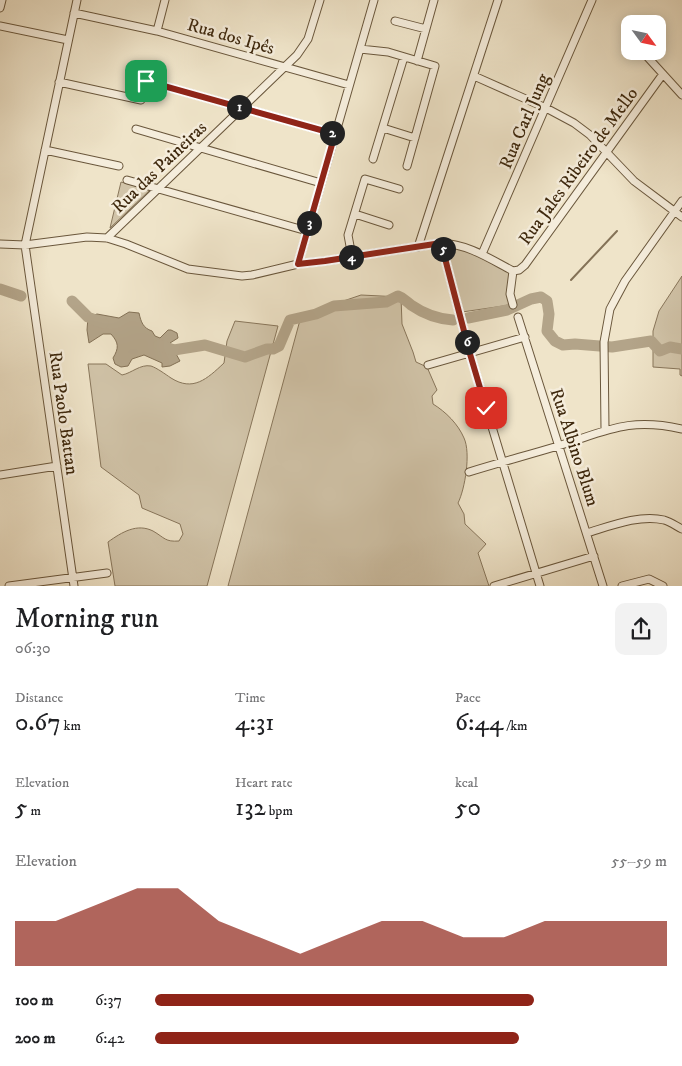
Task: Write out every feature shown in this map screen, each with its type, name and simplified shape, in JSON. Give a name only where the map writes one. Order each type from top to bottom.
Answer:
[{"type":"street","points":[[0,8],[2,0]]},
{"type":"street","points":[[25,245],[77,0]]},
{"type":"street","points":[[156,31],[165,0]]},
{"type":"street","name":"Rua das Paineiras","points":[[107,238],[297,55],[308,39],[320,0]]},
{"type":"street","points":[[298,264],[374,0]]},
{"type":"street","points":[[417,61],[434,0]]},
{"type":"street","points":[[418,247],[498,0]]},
{"type":"street","name":"Rua Carl Jung","points":[[482,254],[592,0]]},
{"type":"street","name":"Rua dos Ipês","points":[[74,13],[156,31],[349,85]]},
{"type":"street","points":[[395,21],[426,29]]},
{"type":"street","points":[[0,26],[68,40]]},
{"type":"street","points":[[360,49],[388,52],[435,66],[407,166]]},
{"type":"street","points":[[374,159],[404,57]]},
{"type":"street","points":[[650,60],[682,95]]},
{"type":"street","name":"Rua Jales Ribeiro de Mello","points":[[513,271],[526,265],[663,74]]},
{"type":"street","points":[[474,76],[546,108],[582,128],[634,181],[682,217]]},
{"type":"street","points":[[146,81],[335,134]]},
{"type":"street","points":[[60,82],[141,100]]},
{"type":"street","points":[[383,128],[415,138]]},
{"type":"street","points":[[136,130],[321,183]]},
{"type":"street","points":[[45,150],[119,166]]},
{"type":"street","points":[[352,257],[348,235],[365,179],[398,189]]},
{"type":"street","points":[[127,180],[307,231]]},
{"type":"street","points":[[605,429],[604,342],[607,320],[616,297],[682,201]]},
{"type":"street","points":[[355,214],[389,225]]},
{"type":"street","points":[[0,244],[25,245],[77,237],[107,238],[194,270],[247,275],[298,264],[441,243],[460,246],[482,254],[513,271],[510,294],[513,305]]},
{"type":"street","points":[[441,243],[470,354],[540,586]]},
{"type":"street","name":"Rua Paolo Battan","points":[[25,245],[74,586]]},
{"type":"street","name":"Rua Albino Blum","points":[[518,317],[604,586]]},
{"type":"street","points":[[428,366],[525,338]]},
{"type":"street","points":[[469,472],[559,446],[605,429],[644,423],[682,429]]},
{"type":"street","points":[[0,475],[57,466]]},
{"type":"street","points":[[587,533],[625,522],[654,519],[665,520],[682,529]]},
{"type":"street","points":[[494,586],[594,556]]},
{"type":"street","points":[[9,586],[107,573]]},
{"type":"street","points":[[622,586],[649,579],[662,586]]},
{"type":"shaded area","points":[[121,182],[150,190],[110,228]]},
{"type":"shaded area","points":[[446,246],[469,251],[512,272],[510,305],[462,312]]},
{"type":"shaded area","points":[[682,276],[682,376],[680,375],[680,369],[653,367],[653,331],[659,311]]},
{"type":"shaded area","points":[[361,295],[401,297],[402,324],[416,362],[427,367],[437,390],[432,396],[433,404],[451,419],[464,438],[467,461],[463,489],[458,503],[464,514],[465,524],[486,544],[478,553],[489,586],[228,586],[300,320],[320,309]]},
{"type":"shaded area","points":[[129,312],[139,313],[143,324],[155,336],[160,338],[168,330],[177,333],[178,338],[170,343],[180,361],[170,366],[162,367],[162,363],[144,355],[132,359],[128,366],[121,367],[115,364],[113,358],[117,346],[116,340],[111,334],[103,334],[89,343],[88,317],[97,314],[119,318]]},
{"type":"shaded area","points":[[235,321],[278,326],[207,586],[115,586],[108,542],[124,532],[135,528],[153,531],[171,541],[179,541],[183,534],[180,524],[142,508],[139,495],[101,467],[88,364],[106,364],[122,375],[143,366],[151,366],[179,382],[193,384],[212,374],[224,363],[227,341]]},
{"type":"waterway","points":[[571,280],[617,231]]},
{"type":"waterway","points":[[0,289],[21,296]]},
{"type":"waterway","points":[[159,345],[174,350],[205,345],[245,357],[279,346],[290,320],[316,314],[334,306],[386,302],[398,296],[426,313],[453,320]]},
{"type":"waterway","points":[[468,318],[507,310],[531,299],[541,297],[547,301],[549,314],[547,331],[555,341],[563,345],[612,347],[651,341],[660,351],[670,347],[682,349]]},
{"type":"waterway","points":[[72,301],[88,317],[103,323]]},
{"type":"route","points":[[146,81],[335,134],[298,264],[441,243],[486,408]]}]
